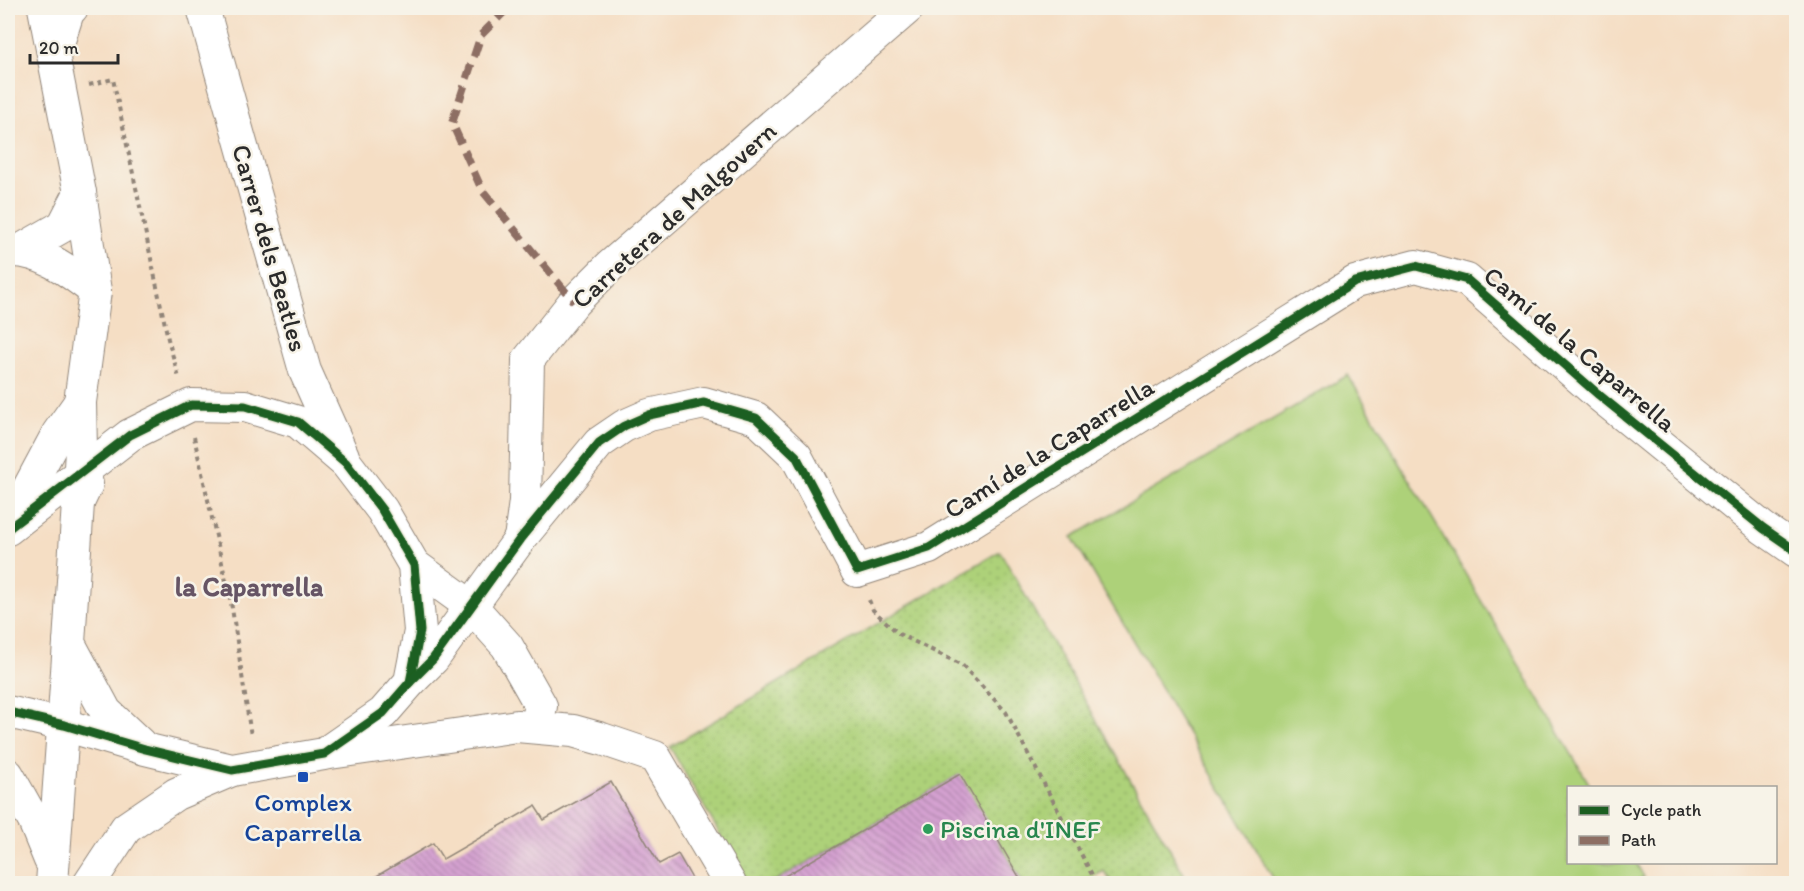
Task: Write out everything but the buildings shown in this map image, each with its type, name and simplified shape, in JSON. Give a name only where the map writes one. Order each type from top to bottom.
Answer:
[{"type":"street","points":[[44,8],[80,193],[95,291],[80,402],[79,488],[52,875]]},
{"type":"street","points":[[54,55],[68,12],[72,8]]},
{"type":"street","name":"Carretera de Malgovern","points":[[520,539],[525,501],[528,360],[574,302],[610,266],[908,8]]},
{"type":"street","name":"Carrer dels Beatles","points":[[200,15],[305,371],[346,463]]},
{"type":"street","points":[[14,251],[63,226],[80,193]]},
{"type":"street","points":[[14,251],[61,265],[95,291]]},
{"type":"street","name":"Camí de la Caparrella","points":[[857,571],[929,548],[1355,282],[1416,266],[1467,280],[1599,395],[1763,528],[1797,551]]},
{"type":"street","points":[[8,528],[58,433],[80,402]]},
{"type":"street","points":[[324,754],[383,713],[433,659],[520,539],[599,443],[624,426],[649,415],[704,403],[756,418],[796,456],[857,571]]},
{"type":"street","points":[[8,528],[79,488],[104,455],[130,435],[191,405],[246,406],[298,422],[346,463],[382,510],[414,565],[472,607],[507,646],[541,706],[536,727]]},
{"type":"street","points":[[410,682],[420,631],[414,565]]},
{"type":"street","points":[[69,643],[106,712],[145,749]]},
{"type":"street","points":[[8,712],[232,770]]},
{"type":"street","points":[[89,884],[126,828],[176,795],[232,770],[517,726],[573,731],[655,757],[730,884]]},
{"type":"street","points":[[8,775],[34,821],[52,875]]},
{"type":"path","points":[[857,571],[873,610],[899,634],[962,665],[1006,712],[1096,884]]},
{"type":"green space","points":[[1348,375],[1590,786],[1567,786],[1567,864],[1637,864],[1644,877],[1633,883],[1276,883],[1072,537]]},
{"type":"green space","points":[[1000,551],[1189,883],[1112,883],[1104,871],[1082,883],[1023,883],[959,775],[771,883],[748,883],[670,747]]},
{"type":"marked path","points":[[508,8],[481,35],[452,123],[482,190],[574,302]]},
{"type":"cycle path","points":[[410,682],[433,659],[520,539],[599,443],[624,426],[649,415],[704,403],[756,418],[796,456],[857,571],[929,548],[1355,282],[1416,266],[1467,280],[1599,395],[1763,528],[1796,551]]},
{"type":"cycle path","points":[[8,529],[130,435],[191,405],[245,406],[298,422],[346,463],[382,510],[414,565],[420,631],[410,682],[383,713],[324,754],[232,770],[8,712]]},
{"type":"place","name":"Complex Caparrella","points":[[303,777]]},
{"type":"place","name":"Piscina d'INEF","points":[[928,829]]},
{"type":"district","name":"la Caparrella","points":[[249,586]]}]
